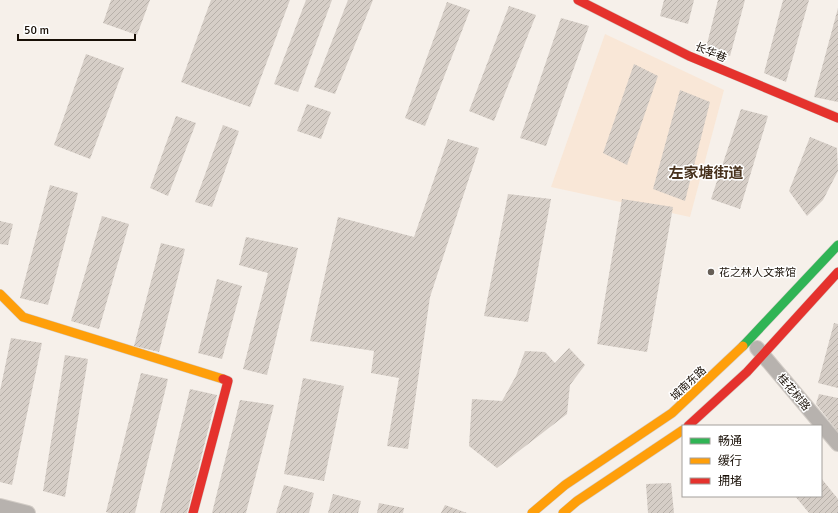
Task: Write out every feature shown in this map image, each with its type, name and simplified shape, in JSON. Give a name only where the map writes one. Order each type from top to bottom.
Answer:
[{"type":"main road","name":"长华巷","points":[[578,0],[689,56],[838,118]]},
{"type":"main road","name":"城南东路","points":[[532,513],[564,484],[669,416],[749,341],[838,245]]},
{"type":"main road","points":[[689,425],[719,399],[764,355],[838,272]]},
{"type":"main road","points":[[0,294],[23,317],[228,381],[193,513]]},
{"type":"main road","points":[[563,513],[577,501],[682,431]]},
{"type":"street","name":"桂花树路","points":[[749,341],[764,355],[838,444]]},
{"type":"street","points":[[0,506],[28,513]]},
{"type":"shaded area","points":[[605,34],[724,90],[690,217],[551,187]]},
{"type":"building","points":[[111,0],[150,0],[137,35],[103,23]]},
{"type":"building","points":[[211,0],[290,0],[250,107],[181,82]]},
{"type":"building","points":[[306,0],[332,0],[298,92],[274,84]]},
{"type":"building","points":[[348,0],[373,0],[335,94],[314,87]]},
{"type":"building","points":[[664,0],[694,0],[688,24],[660,16]]},
{"type":"building","points":[[718,0],[745,0],[730,56],[706,48]]},
{"type":"building","points":[[783,0],[809,0],[786,82],[764,73]]},
{"type":"building","points":[[447,2],[470,10],[425,126],[405,118]]},
{"type":"building","points":[[509,6],[536,15],[494,121],[469,111]]},
{"type":"building","points":[[838,8],[838,102],[814,97]]},
{"type":"building","points":[[561,18],[589,26],[546,146],[520,138]]},
{"type":"building","points":[[86,54],[124,68],[90,159],[54,145]]},
{"type":"building","points":[[634,64],[658,76],[627,165],[603,153]]},
{"type":"building","points":[[680,90],[710,102],[685,201],[653,189]]},
{"type":"building","points":[[307,104],[331,112],[321,139],[297,131]]},
{"type":"building","points":[[741,109],[768,116],[740,209],[711,199]]},
{"type":"building","points":[[176,116],[196,123],[168,196],[150,188]]},
{"type":"building","points":[[223,125],[239,131],[212,207],[195,202]]},
{"type":"building","points":[[810,137],[837,148],[838,171],[823,200],[807,216],[789,191]]},
{"type":"building","points":[[448,139],[479,148],[430,297],[408,449],[387,446],[399,378],[371,373],[374,351],[310,341],[338,217],[414,237]]},
{"type":"building","points":[[50,185],[78,193],[48,305],[20,298]]},
{"type":"building","points":[[508,194],[551,199],[528,322],[484,316]]},
{"type":"building","points":[[622,199],[673,207],[647,352],[597,344]]},
{"type":"building","points":[[102,216],[129,224],[99,329],[71,321]]},
{"type":"building","points":[[0,221],[13,224],[8,245],[0,244]]},
{"type":"building","points":[[246,237],[298,248],[267,375],[243,369],[268,273],[239,265]]},
{"type":"building","points":[[161,243],[185,249],[159,352],[134,346]]},
{"type":"building","points":[[217,279],[242,286],[222,359],[198,353]]},
{"type":"building","points":[[834,323],[838,324],[838,388],[818,383]]},
{"type":"building","points":[[11,338],[42,343],[12,485],[0,482],[0,391]]},
{"type":"building","points":[[569,348],[585,365],[570,385],[567,414],[497,468],[469,446],[472,399],[502,401],[516,376],[525,351],[545,352],[555,363]]},
{"type":"building","points":[[65,355],[88,359],[65,497],[43,491]]},
{"type":"building","points":[[141,373],[168,379],[135,513],[109,513],[106,512]]},
{"type":"building","points":[[303,378],[344,386],[324,481],[284,474]]},
{"type":"building","points":[[190,389],[217,395],[187,513],[160,513]]},
{"type":"building","points":[[819,394],[838,398],[838,432],[816,404]]},
{"type":"building","points":[[240,400],[274,405],[246,513],[212,513]]},
{"type":"building","points":[[822,479],[838,499],[838,513],[809,513],[796,497],[822,497]]},
{"type":"building","points":[[671,483],[674,513],[648,513],[646,484]]},
{"type":"building","points":[[284,485],[314,493],[309,513],[276,513]]},
{"type":"building","points":[[333,494],[361,501],[358,513],[328,513]]},
{"type":"building","points":[[379,503],[404,508],[403,513],[377,513]]},
{"type":"building","points":[[445,505],[467,513],[441,513]]},
{"type":"traffic: fast","points":[[743,346],[838,245]]},
{"type":"traffic: slow","points":[[0,294],[23,317],[223,379]]},
{"type":"traffic: slow","points":[[532,513],[565,485],[672,413],[743,346]]},
{"type":"traffic: slow","points":[[563,513],[577,501],[682,431]]},
{"type":"traffic: jam","points":[[578,0],[689,56],[838,118]]},
{"type":"traffic: jam","points":[[689,425],[747,372],[838,272]]},
{"type":"traffic: jam","points":[[193,513],[228,381],[223,379]]},
{"type":"place","name":"花之林人文茶馆","points":[[711,272]]},
{"type":"district","name":"左家塘街道","points":[[706,173]]}]
